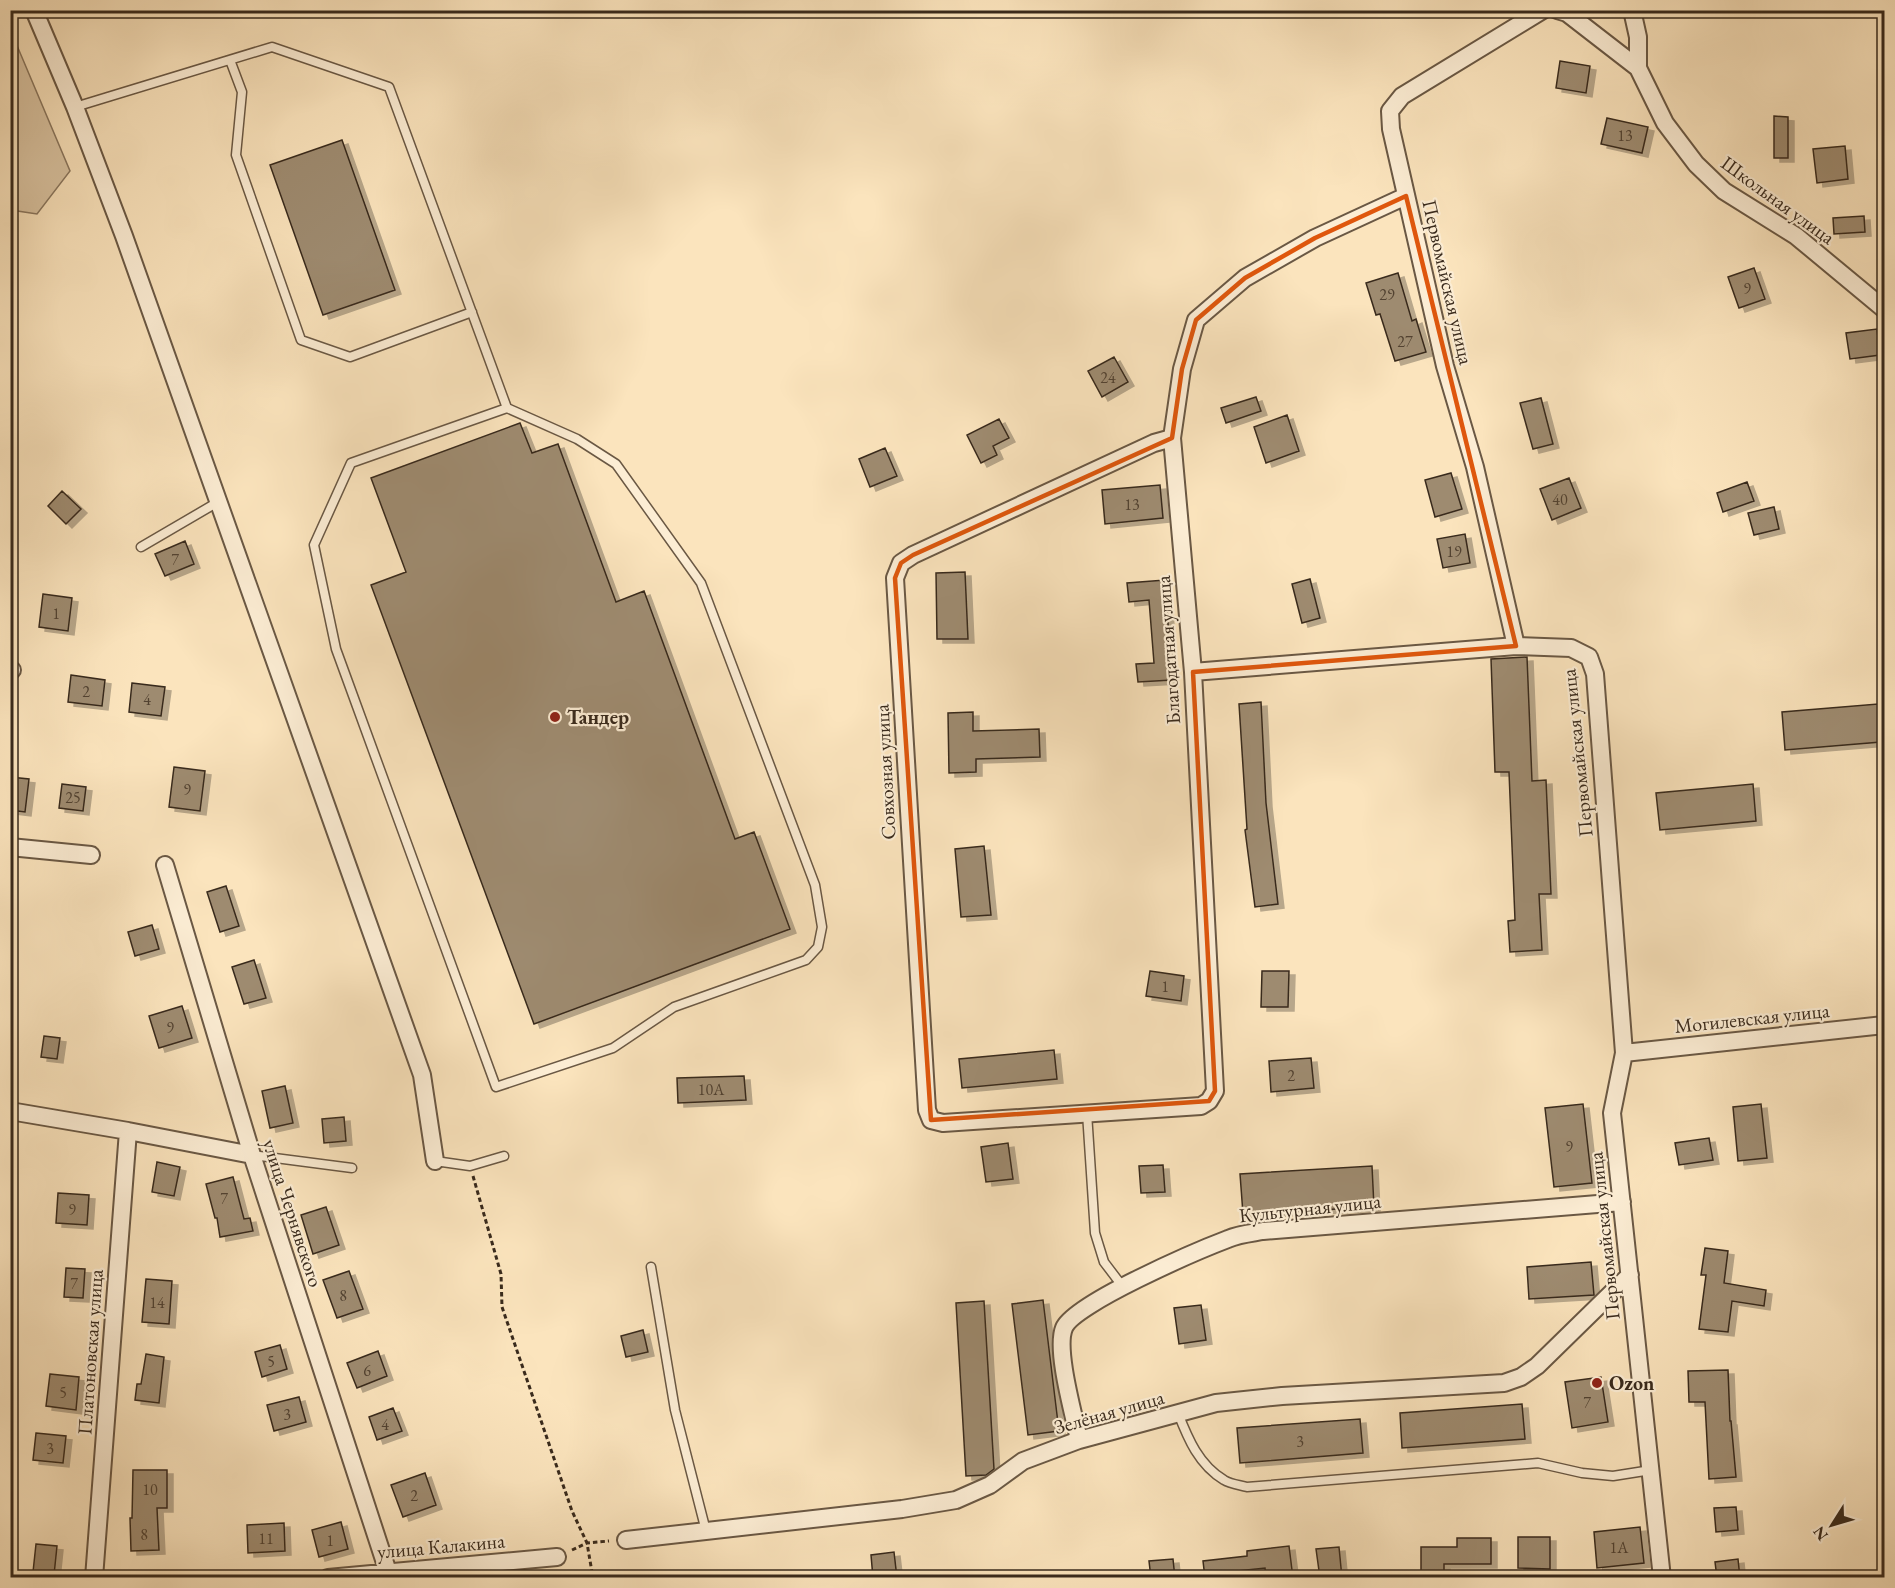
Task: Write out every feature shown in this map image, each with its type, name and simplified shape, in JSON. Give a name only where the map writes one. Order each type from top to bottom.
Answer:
[{"type":"street","points":[[34,10],[75,107],[124,236],[422,1075],[435,1161]]},
{"type":"street","name":"Первомайская улица","points":[[1543,10],[1402,96],[1390,111],[1391,129],[1445,366],[1475,466],[1516,646],[1571,648],[1589,657],[1595,674],[1624,1053],[1612,1113],[1662,1578]]},
{"type":"street","points":[[1557,10],[1567,14],[1638,68]]},
{"type":"street","name":"Школьная улица","points":[[1632,10],[1638,37],[1638,68],[1665,123],[1696,164],[1724,191],[1797,236],[1884,309]]},
{"type":"street","name":"Благодатная улица","points":[[1087,1112],[1201,1106],[1209,1101],[1215,1091],[1193,672],[1172,438],[1182,369],[1196,320],[1245,278],[1315,238],[1406,196]]},
{"type":"street","name":"Совхозная улица","points":[[1087,1112],[943,1123],[931,1120],[927,1110],[895,578],[901,563],[913,555],[1154,443],[1172,438]]},
{"type":"street","points":[[1193,672],[1516,646]]},
{"type":"street","points":[[10,847],[91,855]]},
{"type":"street","name":"улица Чернявского","points":[[165,865],[252,1155],[388,1572]]},
{"type":"street","name":"Могилевская улица","points":[[1624,1053],[1884,1024]]},
{"type":"street","points":[[10,1111],[252,1155]]},
{"type":"street","name":"Платоновская улица","points":[[94,1578],[128,1131]]},
{"type":"street","name":"Культурная улица","points":[[1079,1440],[1060,1345],[1064,1326],[1077,1313],[1123,1287],[1230,1238],[1263,1231],[1622,1202]]},
{"type":"street","points":[[1178,1413],[1216,1403],[1282,1396],[1504,1383],[1521,1377],[1537,1366],[1630,1275]]},
{"type":"street","name":"Зелёная улица","points":[[626,1540],[903,1509],[956,1500],[990,1485],[1023,1461],[1079,1440],[1178,1413]]},
{"type":"street","name":"улица Калакина","points":[[328,1578],[557,1557]]},
{"type":"lane","points":[[75,107],[272,47],[389,87],[507,408],[577,439],[616,464],[701,583],[815,885],[822,927],[818,947],[806,960],[674,1006],[613,1048],[496,1088],[336,649],[315,545],[351,464],[507,408]]},
{"type":"lane","points":[[230,60],[242,92],[236,155],[301,340],[351,357],[472,312]]},
{"type":"lane","points":[[141,547],[218,502]]},
{"type":"lane","points":[[1087,1112],[1095,1233],[1104,1262],[1123,1287]]},
{"type":"lane","points":[[252,1155],[352,1168]]},
{"type":"lane","points":[[435,1161],[470,1166],[504,1156]]},
{"type":"lane","points":[[651,1268],[675,1410],[706,1531]]},
{"type":"lane","name":"Зелёная улица","points":[[1178,1413],[1190,1443],[1205,1465],[1225,1482],[1247,1486],[1538,1462],[1582,1473],[1613,1476],[1652,1470]]},
{"type":"path","points":[[470,1166],[501,1274],[502,1307],[572,1511],[587,1543],[593,1578]]},
{"type":"path","points":[[557,1557],[587,1543],[626,1540]]},
{"type":"highlighted area","points":[[1406,196],[1516,646],[1193,672],[1215,1091],[1209,1101],[931,1120],[895,578],[901,563],[913,555],[1172,438],[1182,369],[1196,320],[1245,278],[1315,238]]},
{"type":"shaded area","points":[[10,29],[70,171],[37,214],[11,210]]},
{"type":"building","points":[[1560,61],[1590,66],[1586,93],[1556,88]]},
{"type":"building","points":[[1774,116],[1788,117],[1788,158],[1774,158]]},
{"type":"building","points":[[1607,118],[1648,127],[1642,153],[1601,144]]},
{"type":"building","points":[[342,140],[395,290],[323,315],[270,165]]},
{"type":"building","points":[[1845,146],[1848,179],[1817,183],[1813,149]]},
{"type":"building","points":[[1864,216],[1865,232],[1834,234],[1833,218]]},
{"type":"building","points":[[1754,268],[1765,299],[1739,308],[1728,277]]},
{"type":"building","points":[[1398,273],[1412,321],[1416,319],[1426,352],[1395,361],[1380,314],[1376,315],[1366,283]]},
{"type":"building","points":[[1877,329],[1880,355],[1850,359],[1846,333]]},
{"type":"building","points":[[1114,357],[1128,382],[1102,397],[1088,371]]},
{"type":"building","points":[[1256,397],[1261,411],[1226,423],[1221,408]]},
{"type":"building","points":[[1541,398],[1553,444],[1533,449],[1520,403]]},
{"type":"building","points":[[1287,415],[1299,451],[1266,463],[1254,427]]},
{"type":"building","points":[[999,419],[1009,438],[993,446],[997,455],[981,463],[967,435]]},
{"type":"building","name":"Тандер","points":[[520,423],[532,453],[558,444],[616,602],[644,591],[735,839],[754,832],[790,929],[534,1024],[371,585],[406,572],[371,478]]},
{"type":"building","points":[[885,448],[897,476],[870,487],[859,459]]},
{"type":"building","points":[[1451,473],[1462,509],[1435,517],[1425,480]]},
{"type":"building","points":[[1569,478],[1581,508],[1552,520],[1540,489]]},
{"type":"building","points":[[1747,482],[1754,501],[1723,512],[1717,493]]},
{"type":"building","points":[[1160,485],[1163,518],[1105,524],[1102,490]]},
{"type":"building","points":[[62,491],[81,509],[66,524],[48,506]]},
{"type":"building","points":[[1774,507],[1779,529],[1754,535],[1748,513]]},
{"type":"building","points":[[1465,534],[1470,563],[1443,568],[1437,539]]},
{"type":"building","points":[[185,541],[194,564],[165,576],[155,554]]},
{"type":"building","points":[[965,572],[968,639],[937,639],[936,573]]},
{"type":"building","points":[[1310,579],[1320,618],[1302,623],[1292,584]]},
{"type":"building","points":[[1165,580],[1172,680],[1138,682],[1136,664],[1154,663],[1149,600],[1129,602],[1127,583]]},
{"type":"building","points":[[43,594],[72,598],[68,631],[39,627]]},
{"type":"building","points":[[1527,657],[1532,781],[1546,780],[1551,894],[1539,894],[1542,950],[1510,952],[1508,921],[1515,920],[1509,772],[1495,772],[1491,659]]},
{"type":"building","points":[[71,675],[105,680],[102,706],[68,702]]},
{"type":"building","points":[[132,683],[165,687],[161,716],[129,712]]},
{"type":"building","points":[[1261,702],[1266,803],[1278,904],[1255,907],[1245,830],[1247,829],[1239,704]]},
{"type":"building","points":[[1878,704],[1881,742],[1785,750],[1782,712]]},
{"type":"building","points":[[973,712],[973,731],[1039,729],[1040,757],[976,759],[976,772],[949,773],[948,713]]},
{"type":"building","points":[[174,767],[205,771],[200,811],[169,807]]},
{"type":"building","points":[[10,777],[29,779],[25,812],[10,810]]},
{"type":"building","points":[[62,784],[86,787],[83,811],[59,808]]},
{"type":"building","points":[[1753,784],[1756,821],[1660,830],[1656,793]]},
{"type":"building","points":[[984,846],[991,915],[961,917],[955,849]]},
{"type":"building","points":[[226,886],[239,926],[220,932],[207,892]]},
{"type":"building","points":[[152,925],[159,949],[135,956],[128,932]]},
{"type":"building","points":[[254,960],[266,998],[244,1004],[232,967]]},
{"type":"building","points":[[1150,971],[1184,976],[1181,1001],[1146,996]]},
{"type":"building","points":[[1262,971],[1289,971],[1288,1007],[1261,1007]]},
{"type":"building","points":[[182,1006],[192,1038],[159,1048],[149,1016]]},
{"type":"building","points":[[44,1036],[60,1038],[57,1059],[41,1057]]},
{"type":"building","points":[[1054,1050],[1057,1079],[962,1088],[959,1059]]},
{"type":"building","points":[[1311,1058],[1314,1088],[1271,1092],[1269,1061]]},
{"type":"building","points":[[744,1076],[746,1100],[678,1103],[677,1078]]},
{"type":"building","points":[[285,1086],[293,1123],[270,1128],[262,1091]]},
{"type":"building","points":[[1583,1104],[1592,1183],[1554,1187],[1545,1108]]},
{"type":"building","points":[[1761,1104],[1767,1158],[1738,1161],[1733,1107]]},
{"type":"building","points":[[344,1117],[346,1141],[324,1143],[322,1119]]},
{"type":"building","points":[[1709,1138],[1713,1160],[1679,1165],[1675,1143]]},
{"type":"building","points":[[1008,1143],[1013,1179],[986,1182],[981,1147]]},
{"type":"building","points":[[157,1162],[180,1167],[174,1196],[152,1192]]},
{"type":"building","points":[[1163,1165],[1165,1192],[1141,1193],[1139,1166]]},
{"type":"building","points":[[1372,1166],[1374,1207],[1243,1214],[1240,1174]]},
{"type":"building","points":[[233,1177],[244,1219],[250,1218],[253,1231],[220,1237],[217,1218],[215,1218],[206,1184]]},
{"type":"building","points":[[58,1193],[89,1195],[87,1225],[56,1223]]},
{"type":"building","points":[[326,1207],[339,1245],[313,1254],[301,1215]]},
{"type":"building","points":[[1705,1248],[1728,1251],[1724,1283],[1766,1290],[1764,1306],[1732,1301],[1728,1332],[1699,1329],[1706,1275],[1701,1275]]},
{"type":"building","points":[[1591,1262],[1594,1295],[1529,1299],[1527,1267]]},
{"type":"building","points":[[66,1268],[85,1269],[83,1298],[64,1297]]},
{"type":"building","points":[[349,1271],[363,1309],[337,1318],[323,1280]]},
{"type":"building","points":[[146,1279],[172,1281],[169,1324],[142,1322]]},
{"type":"building","points":[[1043,1300],[1059,1431],[1028,1435],[1012,1304]]},
{"type":"building","points":[[984,1301],[994,1469],[986,1475],[966,1476],[956,1303]]},
{"type":"building","points":[[1201,1305],[1206,1340],[1179,1344],[1174,1308]]},
{"type":"building","points":[[643,1330],[648,1352],[626,1357],[621,1336]]},
{"type":"building","points":[[280,1345],[287,1369],[262,1377],[255,1352]]},
{"type":"building","points":[[378,1351],[387,1376],[357,1388],[347,1363]]},
{"type":"building","points":[[146,1354],[164,1357],[159,1403],[135,1400],[137,1384],[141,1384]]},
{"type":"building","points":[[1728,1370],[1730,1421],[1736,1477],[1709,1479],[1705,1402],[1689,1402],[1688,1371]]},
{"type":"building","points":[[50,1374],[79,1377],[76,1410],[46,1406]]},
{"type":"building","points":[[1601,1377],[1608,1422],[1572,1428],[1565,1382]]},
{"type":"building","points":[[299,1397],[306,1422],[274,1431],[267,1405]]},
{"type":"building","points":[[1522,1404],[1525,1439],[1402,1448],[1400,1413]]},
{"type":"building","points":[[393,1408],[402,1431],[377,1440],[369,1417]]},
{"type":"building","points":[[1360,1419],[1363,1453],[1240,1463],[1237,1428]]},
{"type":"building","points":[[36,1433],[66,1436],[63,1463],[33,1460]]},
{"type":"building","points":[[133,1470],[167,1470],[167,1508],[157,1508],[159,1550],[131,1551],[130,1518],[132,1518]]},
{"type":"building","points":[[425,1473],[436,1505],[403,1517],[391,1485]]},
{"type":"building","points":[[1736,1507],[1738,1530],[1716,1532],[1714,1508]]},
{"type":"building","points":[[341,1522],[348,1549],[319,1557],[312,1530]]},
{"type":"building","points":[[284,1523],[285,1551],[248,1553],[247,1525]]},
{"type":"building","points":[[1640,1527],[1644,1563],[1597,1568],[1594,1532]]},
{"type":"building","points":[[1518,1537],[1550,1537],[1550,1569],[1518,1568]]},
{"type":"building","points":[[1457,1538],[1491,1538],[1491,1564],[1444,1564],[1444,1578],[1421,1578],[1421,1547],[1457,1547]]},
{"type":"building","points":[[36,1544],[57,1546],[54,1575],[33,1572]]},
{"type":"building","points":[[1289,1546],[1293,1578],[1266,1578],[1265,1568],[1228,1572],[1228,1578],[1205,1578],[1203,1561],[1247,1556],[1247,1551]]},
{"type":"building","points":[[1339,1547],[1342,1578],[1320,1578],[1316,1549]]},
{"type":"building","points":[[894,1552],[897,1578],[873,1578],[871,1555]]},
{"type":"building","points":[[1173,1559],[1175,1578],[1151,1578],[1149,1561]]},
{"type":"building","points":[[1738,1559],[1740,1578],[1717,1578],[1715,1562]]},
{"type":"place","name":"Тандер","points":[[555,717]]},
{"type":"place","name":"Ozon","points":[[1597,1383]]}]
